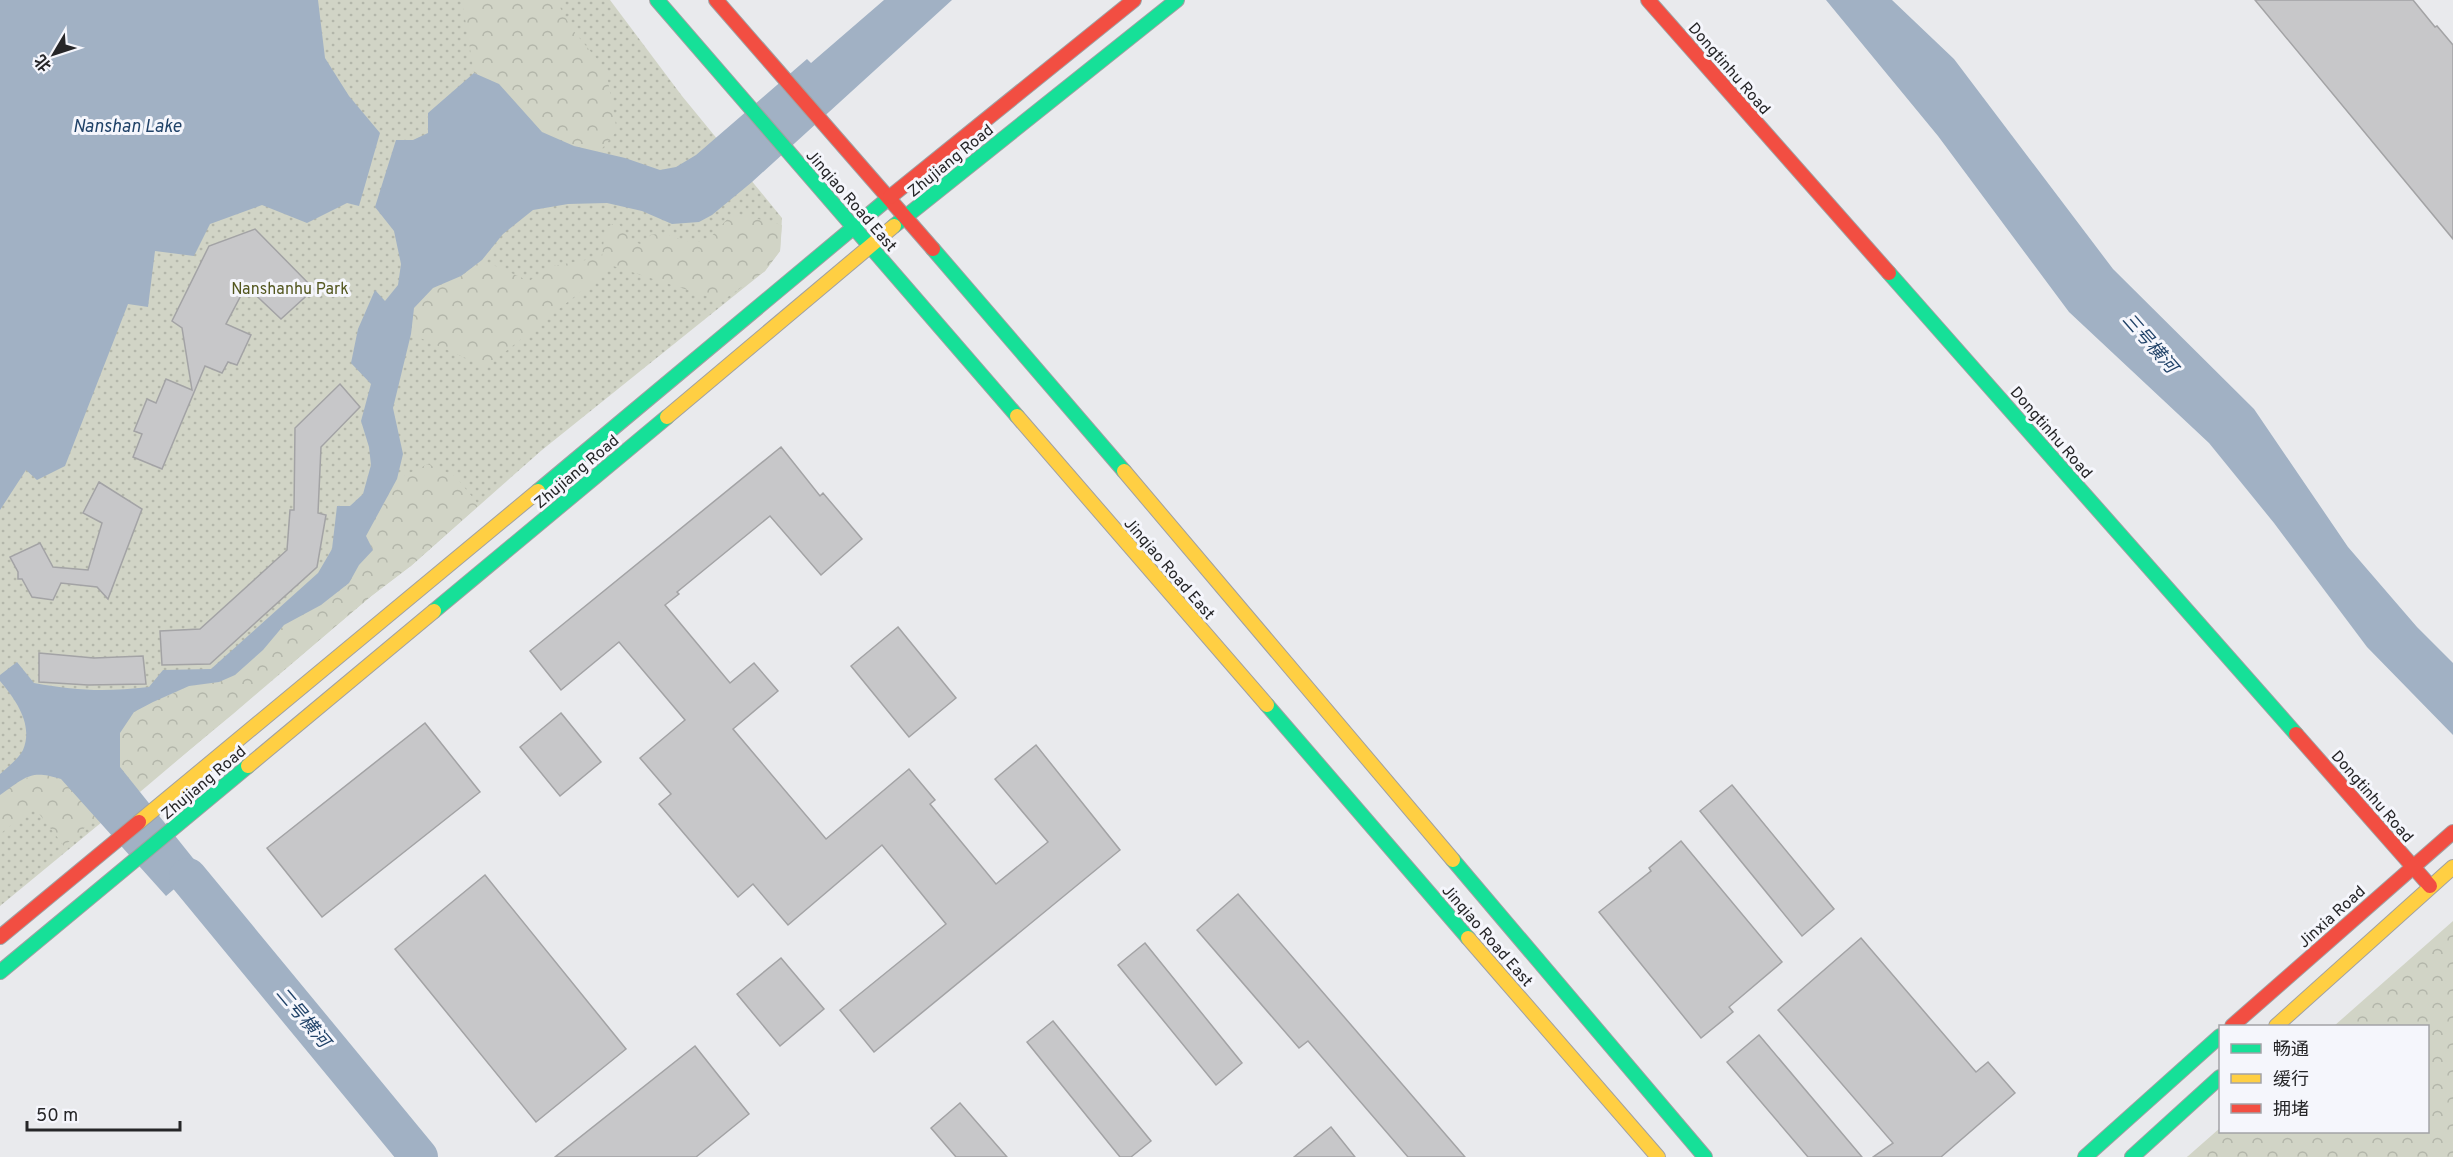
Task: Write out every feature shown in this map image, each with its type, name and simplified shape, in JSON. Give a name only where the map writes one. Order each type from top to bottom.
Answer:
[{"type":"street","name":"Jinqiao Road East","points":[[657,0],[1658,1157]]},
{"type":"street","name":"Jinqiao Road East","points":[[716,0],[1039,370],[1705,1157]]},
{"type":"street","name":"Zhujiang Road","points":[[0,938],[888,199],[1134,0]]},
{"type":"street","name":"Zhujiang Road","points":[[0,972],[871,248],[904,217],[1177,0]]},
{"type":"street","name":"Dongtinhu Road","points":[[1648,0],[2430,886]]},
{"type":"street","name":"Jinxia Road","points":[[2233,1025],[2453,832]]},
{"type":"street","points":[[2277,1025],[2453,867]]},
{"type":"street","points":[[2085,1157],[2219,1037]]},
{"type":"street","points":[[2132,1157],[2219,1078]]},
{"type":"green space","name":"Nanshanhu Park","points":[[0,0],[610,0],[682,96],[782,218],[780,251],[765,271],[542,450],[412,565],[370,597],[233,714],[0,906]]},
{"type":"green space","points":[[462,0],[556,0],[572,29],[606,70],[617,131],[599,152],[574,146],[542,131],[499,84],[474,73]]},
{"type":"green space","points":[[733,213],[782,225],[780,251],[765,271],[722,301],[613,266],[486,367],[411,334],[414,308],[433,288],[461,276],[482,260],[529,281],[553,266],[602,257],[605,228],[617,222],[633,241],[647,247],[650,235],[663,233],[685,241],[706,242]]},
{"type":"green space","points":[[428,464],[455,476],[479,505],[412,565],[370,597],[140,792],[120,767],[120,733],[134,712],[189,686],[219,682],[263,650],[284,625],[321,605],[349,583],[359,565],[373,550],[366,537],[397,479]]},
{"type":"green space","points":[[40,772],[61,779],[97,817],[64,846],[34,807],[0,834],[0,795],[20,781]]},
{"type":"green space","points":[[2453,921],[2453,1157],[2187,1157],[2219,1129],[2219,1133],[2429,1133],[2429,1025],[2335,1025]]},
{"type":"water","name":"Nanshan Lake","points":[[0,0],[318,0],[325,58],[349,96],[380,133],[359,206],[347,203],[307,223],[262,205],[210,224],[194,256],[155,251],[148,307],[128,304],[65,466],[37,480],[26,470],[0,510]]},
{"type":"water","points":[[884,0],[952,0],[752,182],[712,215],[699,222],[672,224],[642,211],[607,203],[568,204],[533,210],[503,234],[482,260],[461,276],[433,288],[414,308],[411,334],[393,408],[403,454],[397,479],[366,536],[373,550],[359,565],[349,583],[321,605],[284,625],[263,650],[235,675],[219,682],[189,686],[153,702],[134,712],[120,733],[120,767],[200,867],[166,896],[61,779],[35,775],[16,783],[0,795],[0,774],[19,756],[26,740],[25,721],[17,704],[0,681],[0,675],[17,662],[34,683],[91,690],[149,687],[163,670],[211,669],[318,573],[332,549],[337,506],[350,506],[363,494],[371,465],[369,447],[361,421],[371,384],[351,363],[358,329],[375,290],[385,301],[398,285],[401,264],[394,231],[375,207],[396,140],[413,140],[428,133],[428,113],[474,73],[499,84],[542,132],[574,146],[625,158],[660,170],[676,167],[696,155],[807,59],[811,63]]},
{"type":"water","name":"三号横河","points":[[1826,0],[1892,0],[1954,59],[2113,269],[2254,409],[2348,547],[2417,627],[2453,663],[2453,735],[2367,647],[2274,523],[2209,443],[2069,312],[1938,136]]},
{"type":"building","points":[[2255,0],[2413,0],[2453,45],[2453,239]]},
{"type":"building","points":[[255,229],[314,289],[281,319],[246,286],[226,324],[251,335],[237,365],[228,362],[222,373],[205,366],[162,469],[133,457],[142,434],[134,431],[147,399],[156,403],[166,379],[192,390],[182,328],[172,321],[209,246]]},
{"type":"building","points":[[340,384],[360,407],[321,447],[318,513],[326,515],[317,567],[210,664],[162,665],[160,631],[200,629],[287,550],[290,510],[294,510],[295,428]]},
{"type":"building","points":[[781,447],[820,496],[823,493],[862,539],[821,575],[770,516],[677,592],[679,594],[665,605],[730,683],[754,663],[778,691],[733,729],[826,839],[909,769],[935,800],[930,804],[996,884],[1048,842],[995,779],[1036,745],[1120,850],[874,1052],[840,1010],[946,924],[882,845],[788,925],[753,884],[738,897],[659,804],[671,794],[640,758],[685,720],[619,642],[561,690],[530,651]]},
{"type":"building","points":[[99,482],[142,509],[108,599],[97,587],[61,583],[53,600],[32,597],[22,579],[18,579],[18,572],[10,557],[40,543],[53,567],[88,570],[102,523],[83,513]]},
{"type":"building","points":[[898,627],[956,698],[909,737],[851,666]]},
{"type":"building","points":[[39,653],[94,658],[143,656],[146,684],[88,685],[39,682]]},
{"type":"building","points":[[561,713],[601,762],[560,796],[520,747]]},
{"type":"building","points":[[425,723],[480,792],[322,917],[267,848]]},
{"type":"building","points":[[1732,785],[1834,909],[1802,936],[1700,811]]},
{"type":"building","points":[[1681,841],[1782,962],[1729,1007],[1733,1012],[1701,1038],[1599,912],[1651,871],[1649,868]]},
{"type":"building","points":[[485,875],[626,1049],[536,1122],[395,949]]},
{"type":"building","points":[[1238,894],[1465,1157],[1408,1157],[1308,1041],[1299,1048],[1197,930]]},
{"type":"building","points":[[1861,938],[1976,1072],[1988,1062],[2015,1093],[1941,1157],[1873,1157],[1893,1143],[1778,1010]]},
{"type":"building","points":[[1145,943],[1242,1063],[1216,1085],[1118,965]]},
{"type":"building","points":[[781,958],[824,1009],[780,1046],[737,994]]},
{"type":"building","points":[[1053,1021],[1151,1141],[1131,1157],[1120,1157],[1027,1042]]},
{"type":"building","points":[[1759,1035],[1862,1157],[1808,1157],[1727,1062]]},
{"type":"building","points":[[695,1046],[749,1114],[696,1157],[555,1157]]},
{"type":"building","points":[[960,1103],[1007,1157],[956,1157],[931,1128]]},
{"type":"building","points":[[1331,1127],[1355,1157],[1294,1157]]},
{"type":"waterway","name":"二号横河","points":[[188,877],[419,1157]]},
{"type":"traffic: fast","points":[[657,0],[1017,416]]},
{"type":"traffic: fast","points":[[894,226],[1177,0]]},
{"type":"traffic: fast","points":[[538,491],[890,197]]},
{"type":"traffic: fast","points":[[933,249],[1124,471]]},
{"type":"traffic: fast","points":[[1889,273],[2296,734]]},
{"type":"traffic: fast","points":[[434,611],[667,417]]},
{"type":"traffic: fast","points":[[1267,705],[1468,938]]},
{"type":"traffic: fast","points":[[0,972],[248,766]]},
{"type":"traffic: fast","points":[[1453,860],[1705,1157]]},
{"type":"traffic: fast","points":[[2085,1157],[2219,1037]]},
{"type":"traffic: fast","points":[[2132,1157],[2219,1078]]},
{"type":"traffic: slow","points":[[667,417],[894,226]]},
{"type":"traffic: slow","points":[[1017,416],[1267,705]]},
{"type":"traffic: slow","points":[[1124,471],[1453,860]]},
{"type":"traffic: slow","points":[[139,822],[538,491]]},
{"type":"traffic: slow","points":[[248,766],[434,611]]},
{"type":"traffic: slow","points":[[2277,1025],[2453,867]]},
{"type":"traffic: slow","points":[[1468,938],[1658,1157]]},
{"type":"traffic: jam","points":[[716,0],[933,249]]},
{"type":"traffic: jam","points":[[890,197],[1134,0]]},
{"type":"traffic: jam","points":[[1648,0],[1889,273]]},
{"type":"traffic: jam","points":[[2296,734],[2430,886]]},
{"type":"traffic: jam","points":[[0,937],[139,822]]},
{"type":"traffic: jam","points":[[2233,1025],[2453,832]]}]
